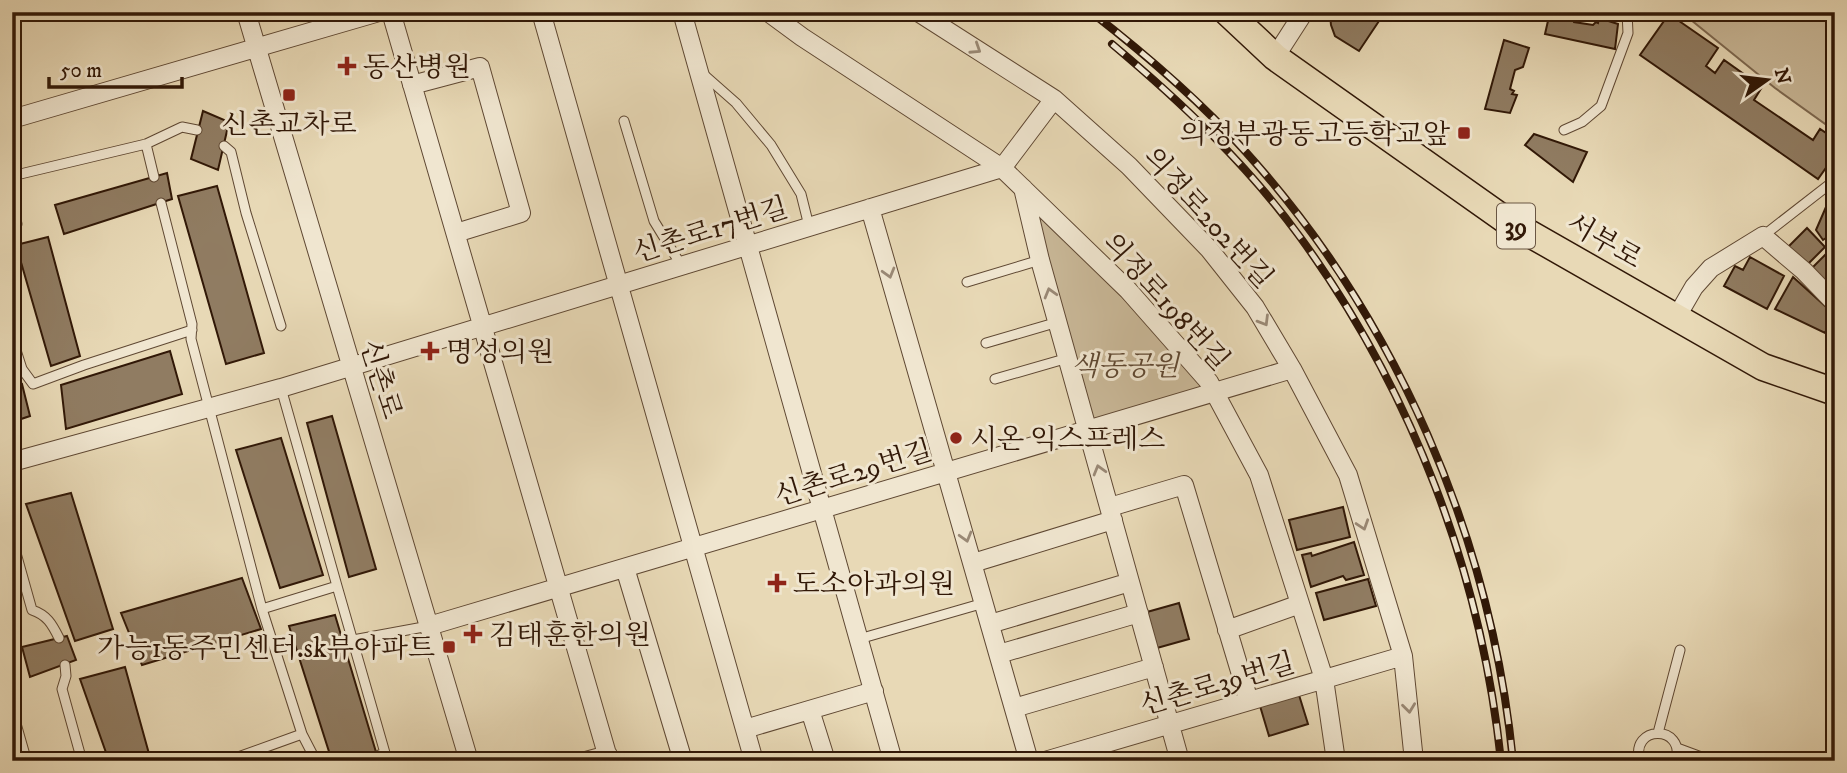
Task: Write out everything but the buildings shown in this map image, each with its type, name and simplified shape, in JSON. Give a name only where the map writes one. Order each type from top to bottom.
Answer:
[{"type":"main road","name":"서부로","points":[[1227,12],[1275,57],[1504,219],[1763,368],[1835,392]]},
{"type":"street","name":"신촌로","points":[[246,12],[469,761]]},
{"type":"street","points":[[12,119],[379,12]]},
{"type":"street","points":[[391,12],[608,758],[586,761]]},
{"type":"street","points":[[541,12],[754,761]]},
{"type":"street","points":[[682,12],[893,761]]},
{"type":"street","name":"의정로198번길","points":[[768,12],[1002,167],[1128,290],[1192,361],[1214,392],[1259,475],[1324,679],[1336,761]]},
{"type":"street","name":"의정로202번길","points":[[918,12],[1054,99],[1129,166],[1209,249],[1255,307],[1292,369],[1348,475],[1403,656],[1414,761]]},
{"type":"street","points":[[1275,57],[1304,12]]},
{"type":"street","points":[[412,85],[480,67],[521,213],[456,233]]},
{"type":"street","points":[[1002,167],[1054,99]]},
{"type":"street","name":"신촌로17번길","points":[[12,462],[211,409],[1002,167]]},
{"type":"street","points":[[1023,188],[1040,260],[1180,761]]},
{"type":"street","points":[[870,208],[1029,761]]},
{"type":"street","points":[[1676,318],[1694,287],[1711,268],[1763,236],[1804,271],[1835,303]]},
{"type":"street","name":"신촌로29번길","points":[[429,626],[1292,369]]},
{"type":"street","points":[[973,563],[1184,485],[1249,701]]},
{"type":"street","points":[[625,568],[683,761]]},
{"type":"street","points":[[990,624],[1130,582]]},
{"type":"street","points":[[1227,630],[1300,604]]},
{"type":"street","points":[[999,654],[1139,613]]},
{"type":"street","name":"신촌로39번길","points":[[1045,761],[1403,656]]},
{"type":"street","points":[[1014,708],[1154,667]]},
{"type":"street","points":[[746,729],[874,691]]},
{"type":"street","points":[[810,710],[826,761]]},
{"type":"street","points":[[12,726],[22,761]]},
{"type":"lane","points":[[1564,130],[1582,122],[1601,106],[1628,33],[1627,12]]},
{"type":"lane","points":[[698,70],[736,103],[771,145],[801,194],[809,226]]},
{"type":"lane","points":[[624,121],[654,221],[681,265]]},
{"type":"lane","points":[[12,176],[146,144],[182,127],[198,130]]},
{"type":"lane","points":[[146,144],[154,177]]},
{"type":"lane","points":[[224,146],[231,152],[246,212],[281,326]]},
{"type":"lane","points":[[1763,236],[1835,180]]},
{"type":"lane","points":[[12,203],[17,224]]},
{"type":"lane","points":[[161,203],[192,324],[191,339],[262,608],[302,734],[316,761]]},
{"type":"lane","points":[[967,282],[1040,260]]},
{"type":"lane","points":[[986,343],[1058,322]]},
{"type":"lane","points":[[12,338],[22,369],[33,384],[192,330]]},
{"type":"lane","points":[[995,379],[1068,358]]},
{"type":"lane","points":[[281,388],[385,752],[363,761]]},
{"type":"lane","points":[[12,539],[32,610],[43,614],[59,638]]},
{"type":"lane","points":[[262,608],[337,586]]},
{"type":"lane","points":[[859,639],[984,603]]},
{"type":"lane","points":[[353,640],[429,626]]},
{"type":"lane","points":[[1658,733],[1680,650]]},
{"type":"lane","points":[[65,665],[66,676],[62,689],[82,761]]},
{"type":"lane","points":[[1640,761],[1638,755],[1641,742],[1658,733],[1668,736],[1677,748],[1712,761]]},
{"type":"lane","points":[[227,761],[302,734]]},
{"type":"lane","points":[[1676,761],[1677,748]]},
{"type":"green space","points":[[1695,12],[1835,12],[1835,131],[1775,88],[1691,20]]},
{"type":"green space","name":"색동공원","points":[[1032,208],[1096,268],[1202,383],[1206,393],[1092,424]]},
{"type":"railway","points":[[1091,12],[1170,78],[1244,150],[1298,215],[1347,284],[1390,358],[1427,434],[1458,513],[1483,595],[1501,677],[1513,761]]},
{"type":"railway","points":[[1112,44],[1188,111],[1280,210],[1340,296],[1376,357],[1408,421],[1435,486],[1458,553],[1477,621],[1501,761]]},
{"type":"place","name":"동산병원","points":[[347,66]]},
{"type":"place","name":"신촌교차로","points":[[289,95]]},
{"type":"place","name":"의정부광동고등학교앞","points":[[1464,133]]},
{"type":"place","name":"명성의원","points":[[430,351]]},
{"type":"place","name":"시온 익스프레스","points":[[956,438]]},
{"type":"place","name":"도소아과의원","points":[[777,583]]},
{"type":"place","name":"김태훈한의원","points":[[473,634]]},
{"type":"place","name":"가능1동주민센터.sk뷰아파트","points":[[449,647]]}]
